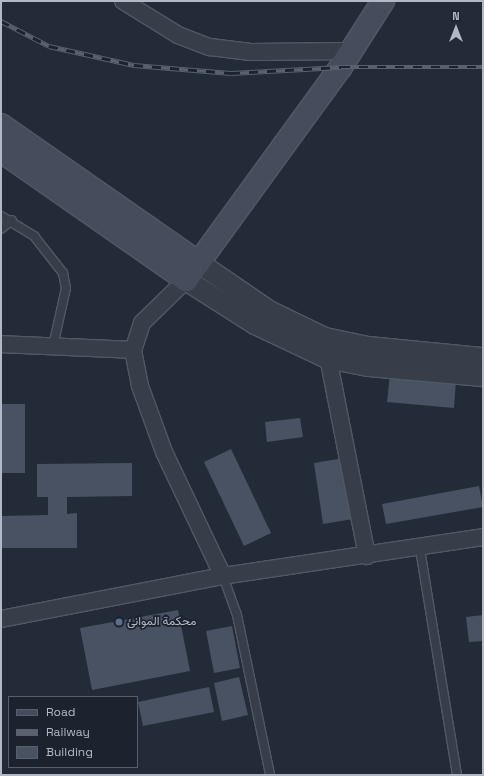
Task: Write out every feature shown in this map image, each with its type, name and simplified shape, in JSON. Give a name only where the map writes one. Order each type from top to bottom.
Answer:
[{"type":"main road","points":[[193,271],[351,51],[382,1]]},
{"type":"main road","points":[[1,125],[193,271]]},
{"type":"main road","points":[[1,151],[193,271]]},
{"type":"street","points":[[123,1],[178,35],[210,47],[251,52],[351,51]]},
{"type":"street","points":[[193,271],[269,311],[325,338],[368,347],[483,358]]},
{"type":"street","points":[[193,271],[142,324],[133,350],[140,386],[164,452],[223,576]]},
{"type":"street","points":[[193,271],[255,324],[327,358],[369,366],[483,376]]},
{"type":"street","points":[[325,338],[327,358],[367,556]]},
{"type":"street","points":[[1,344],[133,350]]},
{"type":"street","points":[[1,619],[223,576],[420,549],[483,537]]},
{"type":"lane","points":[[1,216],[12,220],[34,236],[63,273],[66,288],[54,346]]},
{"type":"lane","points":[[1,229],[12,220]]},
{"type":"lane","points":[[420,549],[457,775]]},
{"type":"lane","points":[[223,576],[237,615],[270,775]]},
{"type":"building","points":[[390,374],[456,379],[454,408],[387,402]]},
{"type":"building","points":[[1,404],[25,404],[25,473],[1,473]]},
{"type":"building","points":[[300,418],[303,437],[267,442],[265,422]]},
{"type":"building","points":[[231,449],[271,533],[244,546],[204,462]]},
{"type":"building","points":[[344,458],[353,519],[323,524],[314,463]]},
{"type":"building","points":[[132,463],[132,496],[67,497],[67,514],[77,513],[77,548],[1,548],[1,516],[48,515],[48,497],[37,497],[37,464]]},
{"type":"building","points":[[479,486],[483,507],[386,524],[382,504]]},
{"type":"building","points":[[178,610],[190,671],[92,690],[80,628]]},
{"type":"building","points":[[483,615],[483,641],[469,642],[466,617]]},
{"type":"building","points":[[232,626],[240,668],[214,673],[206,631]]},
{"type":"building","points":[[239,677],[248,715],[222,721],[214,683]]},
{"type":"building","points":[[209,687],[214,712],[143,726],[138,702]]},
{"type":"railway","points":[[1,21],[49,46],[134,65],[231,73],[341,67],[483,67]]},
{"type":"place","name":"محكمة الموانئ","points":[[119,622]]}]
